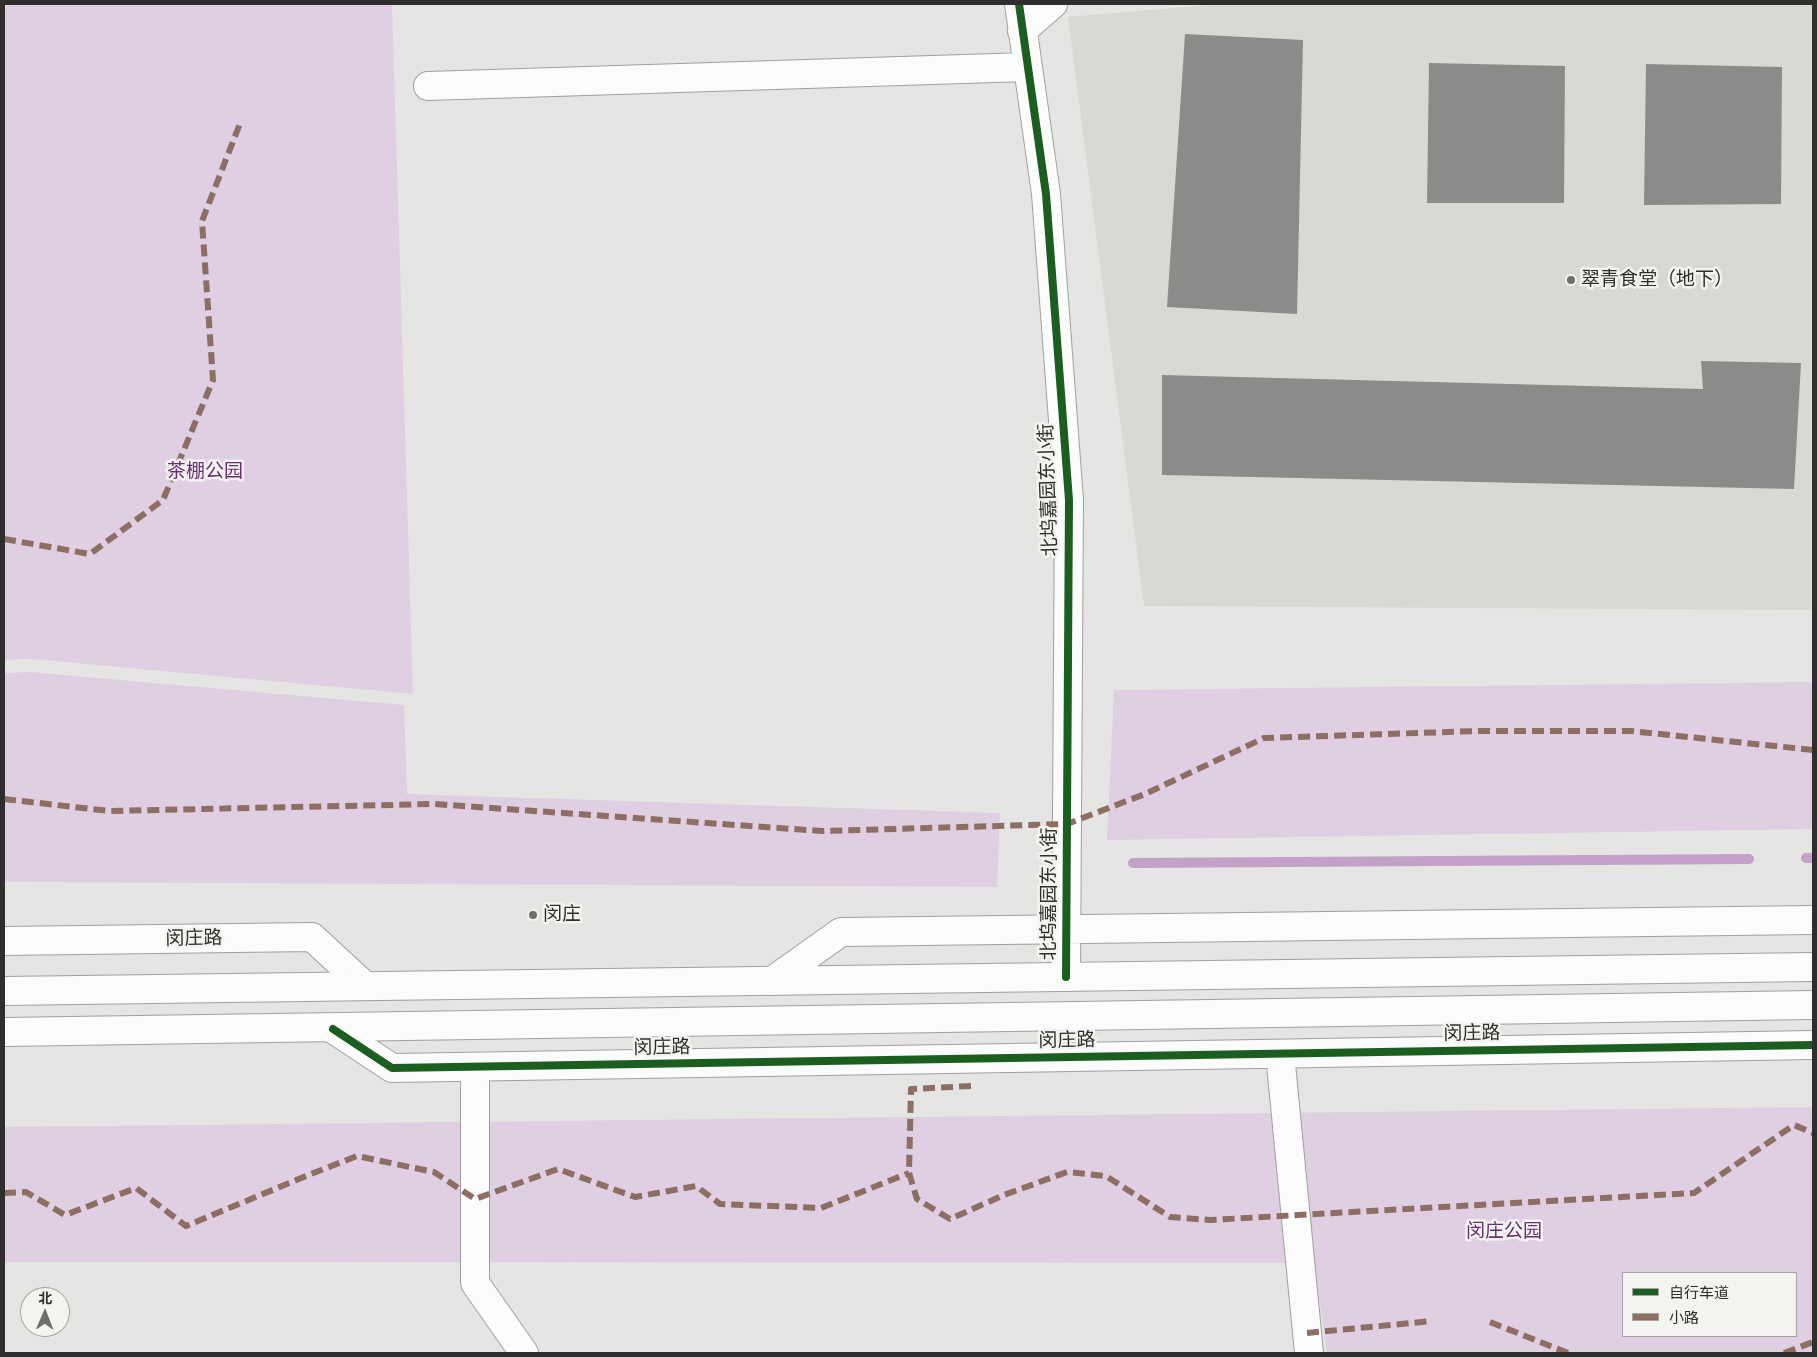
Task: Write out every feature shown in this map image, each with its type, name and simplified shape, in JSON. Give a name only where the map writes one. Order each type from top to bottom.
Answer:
[{"type":"street","name":"北坞嘉园东小街","points":[[1019,4],[1046,194],[1069,500],[1066,977]]},
{"type":"street","points":[[1022,31],[1053,4]]},
{"type":"street","points":[[428,86],[1027,67]]},
{"type":"street","points":[[772,981],[841,932],[1813,920]]},
{"type":"street","name":"闵庄路","points":[[4,941],[312,937],[365,986]]},
{"type":"street","points":[[4,990],[1813,967]]},
{"type":"street","name":"闵庄路","points":[[4,1032],[333,1029],[1813,1006]]},
{"type":"street","name":"闵庄路","points":[[333,1029],[392,1068],[1813,1045]]},
{"type":"street","points":[[1280,1054],[1309,1353]]},
{"type":"street","points":[[475,1067],[474,1283],[524,1353]]},
{"type":"shaded area","points":[[1218,4],[1813,4],[1813,610],[1144,606],[1068,17]]},
{"type":"green space","name":"茶棚公园","points":[[4,4],[392,4],[413,694],[31,659],[4,660]]},
{"type":"green space","points":[[30,672],[404,705],[407,794],[1000,813],[997,887],[4,882],[4,673]]},
{"type":"green space","points":[[1813,682],[1813,829],[1107,840],[1114,690]]},
{"type":"green space","name":"闵庄公园","points":[[1813,1107],[1813,1353],[1327,1353],[1314,1263],[4,1262],[4,1127]]},
{"type":"building","points":[[1185,34],[1303,40],[1297,314],[1167,307]]},
{"type":"building","points":[[1429,63],[1565,66],[1564,203],[1427,203]]},
{"type":"building","points":[[1646,64],[1782,67],[1781,204],[1644,205]]},
{"type":"building","points":[[1701,361],[1801,363],[1794,489],[1162,475],[1162,375],[1703,389]]},
{"type":"waterway","points":[[1806,858],[1813,858]]},
{"type":"waterway","points":[[1133,863],[1749,859]]},
{"type":"marked path","points":[[4,539],[90,554],[163,500],[213,380],[202,221],[241,121]]},
{"type":"marked path","points":[[4,799],[109,811],[434,804],[822,831],[1067,824],[1145,794],[1264,738],[1479,731],[1631,731],[1813,750]]},
{"type":"marked path","points":[[971,1086],[911,1089],[909,1173],[917,1199],[950,1219],[1004,1195],[1067,1172],[1106,1176],[1170,1217],[1210,1220],[1694,1193],[1794,1125],[1813,1133]]},
{"type":"marked path","points":[[4,1193],[26,1192],[65,1215],[136,1188],[186,1226],[357,1156],[434,1172],[475,1199],[558,1169],[635,1197],[696,1186],[720,1204],[821,1208],[909,1173]]},
{"type":"marked path","points":[[1307,1333],[1432,1321]]},
{"type":"marked path","points":[[1490,1322],[1568,1353]]},
{"type":"marked path","points":[[1784,1353],[1813,1342]]},
{"type":"cycle path","points":[[1019,4],[1046,194],[1069,500],[1066,977]]},
{"type":"cycle path","points":[[333,1029],[392,1068],[1813,1045]]},
{"type":"place","name":"翠青食堂（地下）","points":[[1571,280]]},
{"type":"place","name":"闵庄","points":[[533,915]]}]
